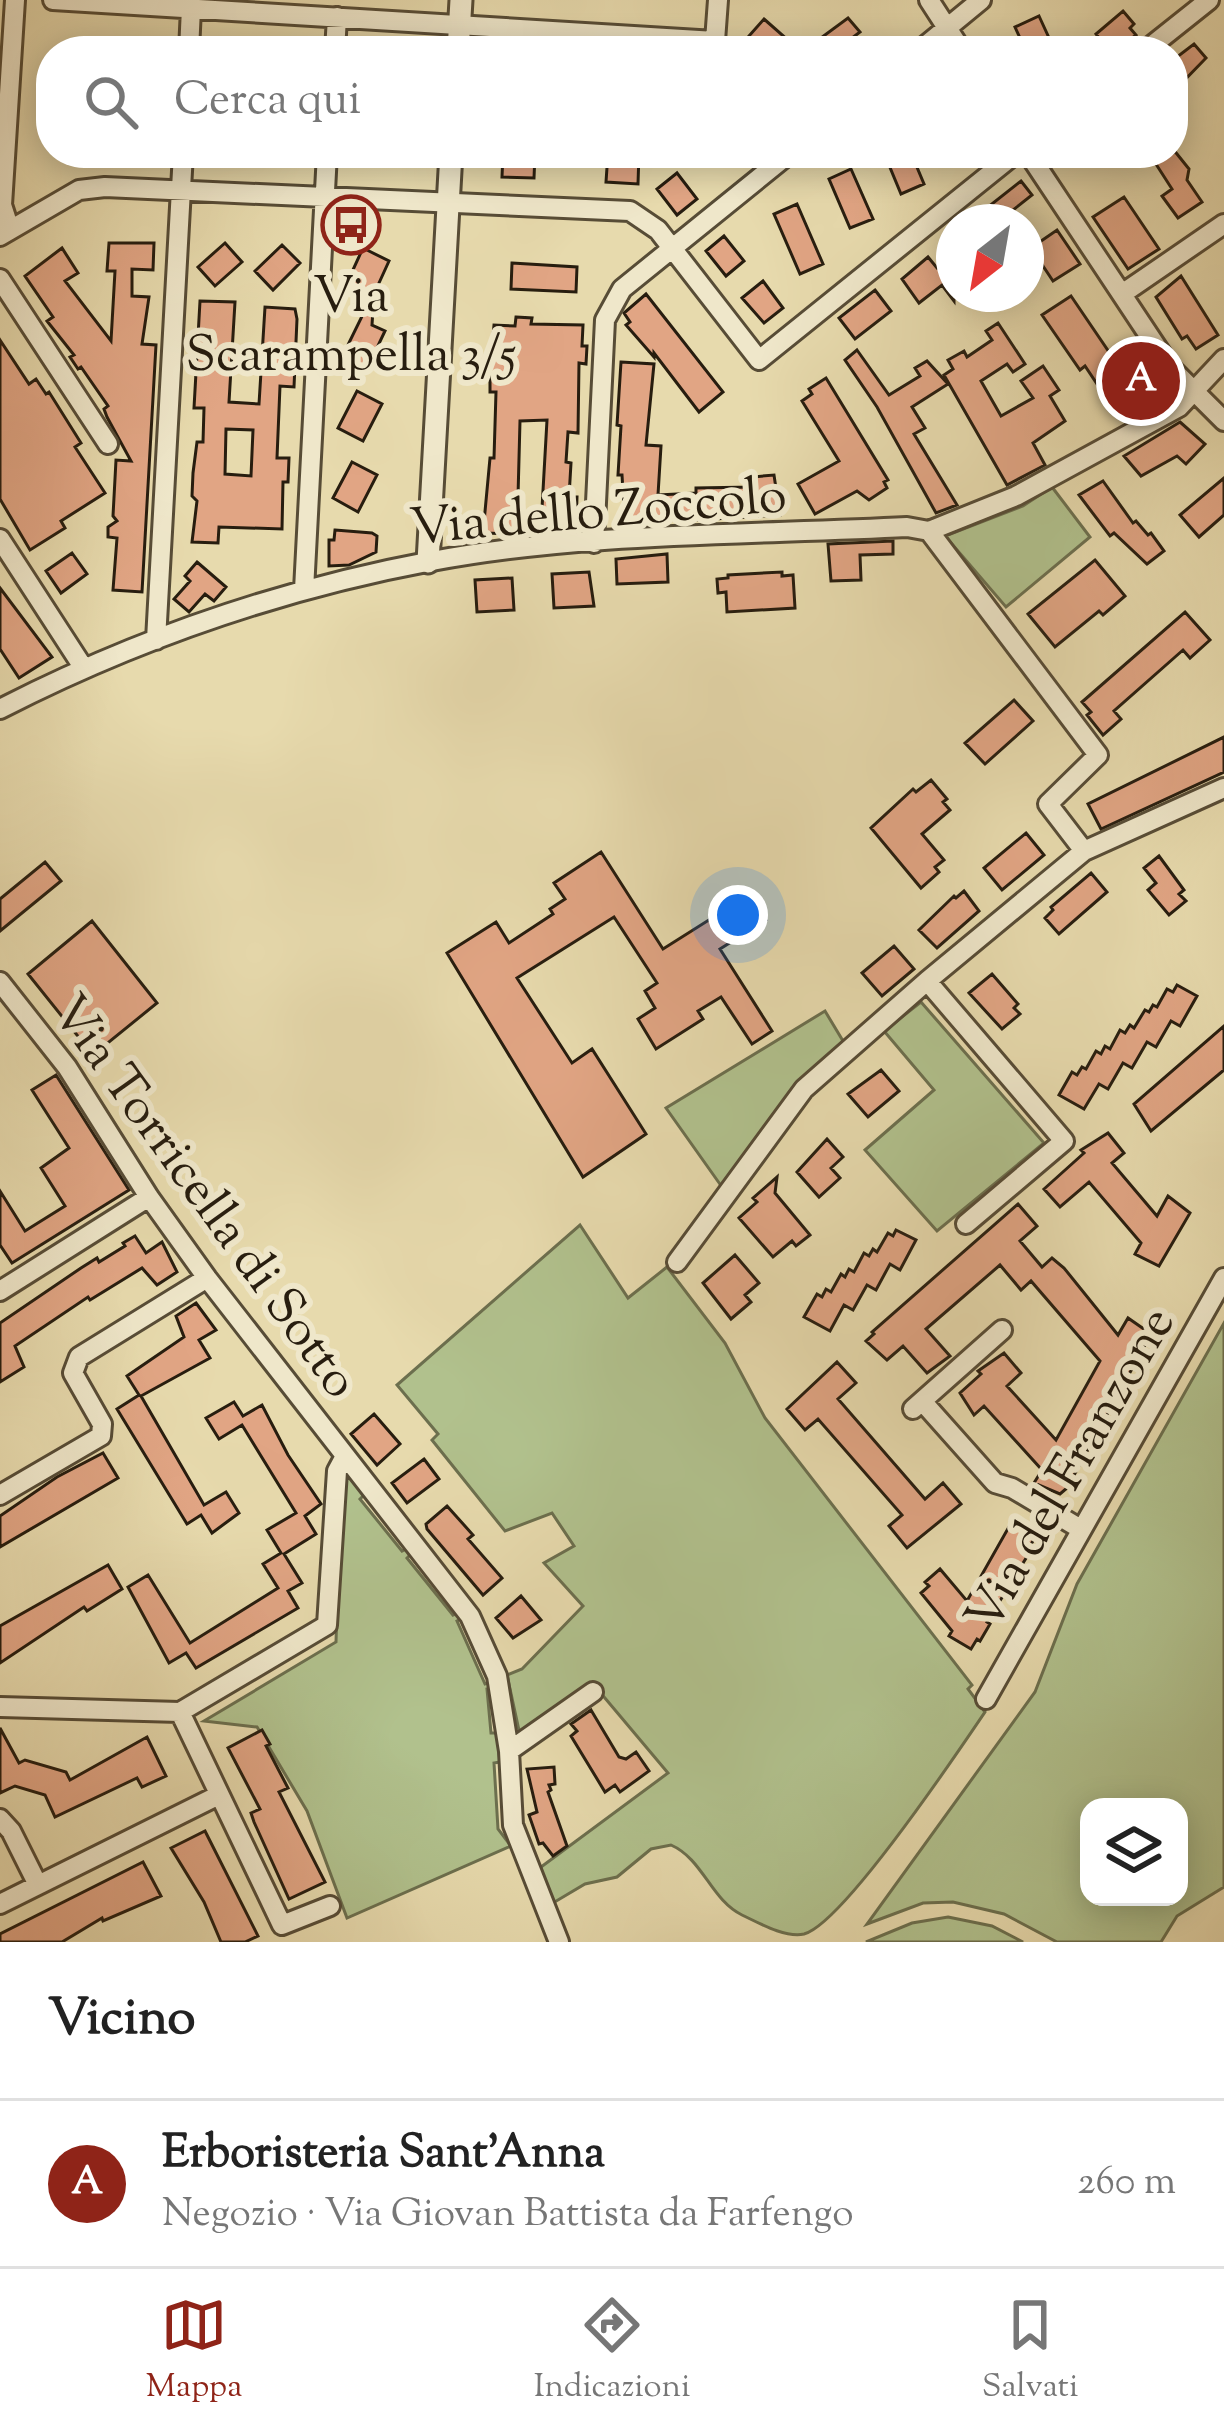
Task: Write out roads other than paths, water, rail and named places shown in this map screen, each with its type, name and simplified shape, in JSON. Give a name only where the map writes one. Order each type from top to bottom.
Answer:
[{"type":"street","points":[[16,0],[2,205],[5,233],[80,190],[105,187],[630,211],[658,230],[759,361],[997,168]]},
{"type":"street","points":[[53,0],[590,36]]},
{"type":"street","points":[[459,36],[461,0]]},
{"type":"street","points":[[718,0],[719,36]]},
{"type":"street","points":[[929,0],[952,36]]},
{"type":"street","points":[[937,36],[981,0]]},
{"type":"street","points":[[1164,36],[1209,0]]},
{"type":"street","points":[[189,36],[191,8]]},
{"type":"street","points":[[336,36],[337,17]]},
{"type":"street","points":[[156,640],[182,168]]},
{"type":"street","points":[[304,590],[326,168]]},
{"type":"street","points":[[428,562],[451,168]]},
{"type":"street","points":[[594,543],[605,320],[622,289],[771,168]]},
{"type":"street","points":[[1038,168],[1169,367],[1224,421]]},
{"type":"street","points":[[1122,294],[1224,224]]},
{"type":"street","points":[[0,279],[108,444]]},
{"type":"street","name":"Via dello Zoccolo","points":[[0,710],[82,667],[156,640],[304,590],[428,562],[594,543],[907,527],[928,531],[1016,496],[1179,407],[1224,359]]},
{"type":"street","points":[[928,531],[1098,755],[1048,804],[1084,851]]},
{"type":"street","points":[[0,539],[82,667]]},
{"type":"street","points":[[677,1262],[804,1090],[927,982],[1084,851],[1224,788]]},
{"type":"street","name":"Via Torricella di Sotto","points":[[0,982],[67,1067],[149,1197],[207,1277],[470,1616],[497,1676],[509,1751],[513,1825],[559,1942]]},
{"type":"street","points":[[927,982],[1064,1141],[966,1224]]},
{"type":"street","points":[[0,1291],[149,1197]]},
{"type":"street","points":[[0,1496],[101,1436],[102,1424],[73,1372],[79,1357],[207,1277]]},
{"type":"street","name":"Via del Franzone","points":[[986,1699],[1224,1278]]},
{"type":"street","points":[[1002,1330],[918,1405],[995,1484],[1012,1488],[1079,1528]]},
{"type":"street","name":"Via Torricella di Sotto","points":[[180,1712],[327,1625],[337,1471],[344,1458]]},
{"type":"street","points":[[509,1751],[593,1692]]},
{"type":"street","points":[[0,1707],[180,1712],[282,1925],[330,1906]]},
{"type":"street","points":[[0,1904],[218,1796]]},
{"type":"street","points":[[0,1819],[38,1886]]},
{"type":"place","name":"Via Scarampella 3/5","points":[[351,225]]},
{"type":"place","name":"Erboristeria Sant'Anna","points":[[1141,381]]}]
